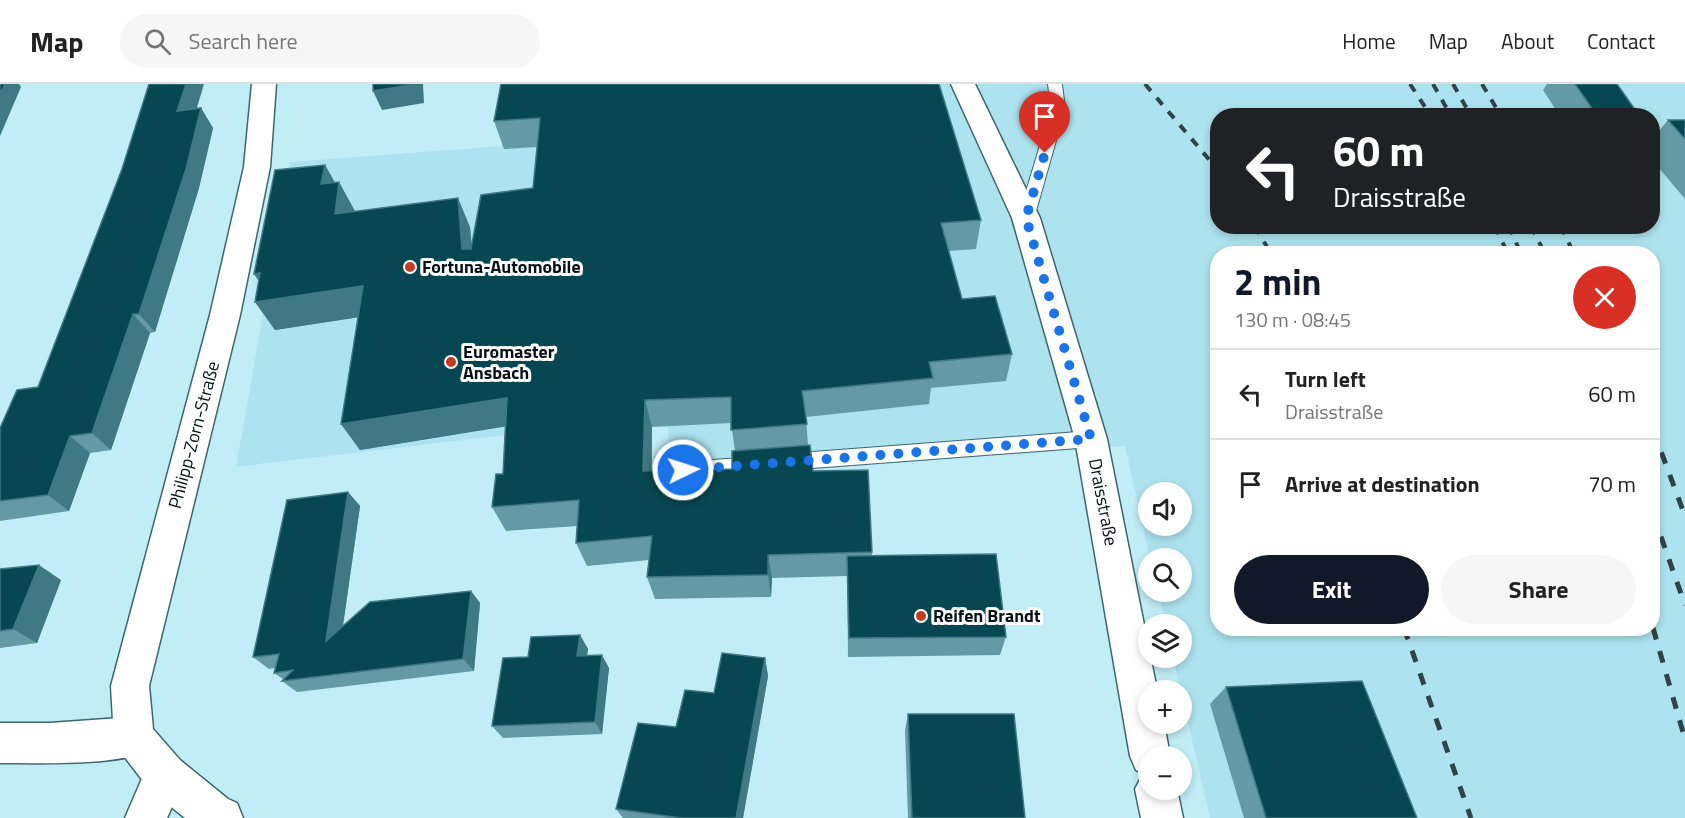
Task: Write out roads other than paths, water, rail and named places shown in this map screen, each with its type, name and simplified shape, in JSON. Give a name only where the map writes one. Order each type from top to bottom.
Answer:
[{"type":"street","name":"Philipp-Zorn-Straße","points":[[134,737],[130,686],[203,406],[227,304],[257,167],[264,84]]},
{"type":"street","name":"Draisstraße","points":[[963,84],[1026,218],[1091,439],[1148,746]]},
{"type":"street","points":[[0,743],[50,743],[134,737],[165,775],[215,816],[222,818]]},
{"type":"street","points":[[146,818],[165,775]]},
{"type":"street","points":[[1158,800],[1162,818]]},
{"type":"lane","points":[[1026,218],[1058,109],[1056,84]]},
{"type":"lane","points":[[683,470],[1091,439]]},
{"type":"railway","points":[[1145,84],[1210,161]]},
{"type":"railway","points":[[1410,84],[1426,108]]},
{"type":"railway","points":[[1433,84],[1446,108]]},
{"type":"railway","points":[[1453,84],[1466,108]]},
{"type":"railway","points":[[1482,84],[1496,108]]},
{"type":"railway","points":[[1260,234],[1266,246]]},
{"type":"railway","points":[[1499,234],[1504,246]]},
{"type":"railway","points":[[1512,234],[1518,246]]},
{"type":"railway","points":[[1535,234],[1541,246]]},
{"type":"railway","points":[[1565,234],[1570,246]]},
{"type":"railway","points":[[1660,449],[1685,516]]},
{"type":"railway","points":[[1660,534],[1685,605]]},
{"type":"railway","points":[[1407,636],[1471,818]]},
{"type":"railway","points":[[1655,636],[1685,739]]},
{"type":"place","name":"Fortuna-Automobile","points":[[410,267]]},
{"type":"place","name":"Euromaster Ansbach","points":[[451,362]]},
{"type":"place","name":"Reifen Brandt","points":[[921,616]]}]
